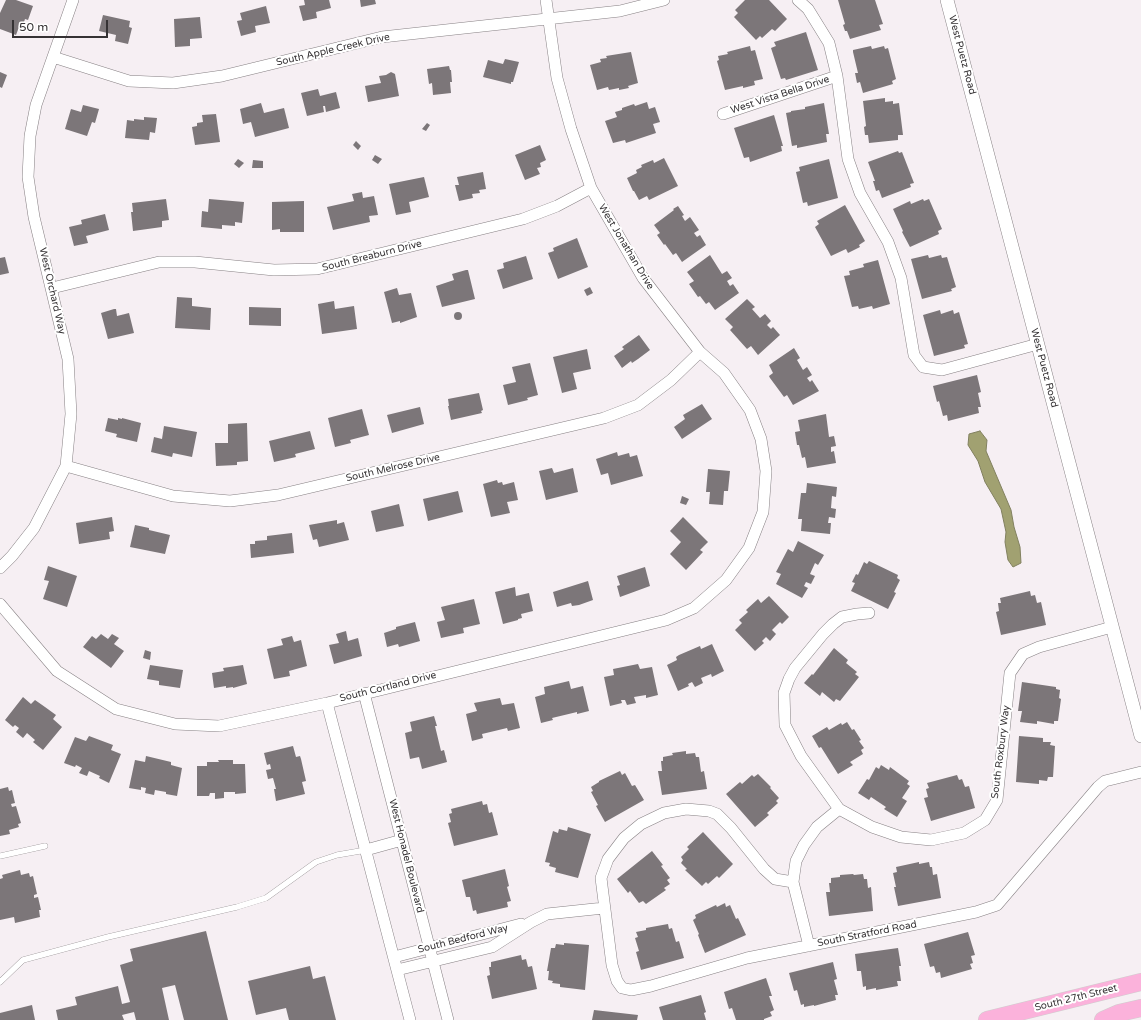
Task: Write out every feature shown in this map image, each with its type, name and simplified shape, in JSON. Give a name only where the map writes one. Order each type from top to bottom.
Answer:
[{"type":"main road","name":"South 27th Street","points":[[987,1020],[1141,982]]},
{"type":"main road","points":[[1103,1020],[1119,1013],[1141,1008]]},
{"type":"street","name":"West Orchard Way","points":[[1,565],[12,556],[34,528],[66,466],[71,414],[68,359],[34,216],[28,177],[30,136],[36,105],[73,0]]},
{"type":"street","name":"West Jonathan Drive","points":[[546,0],[557,78],[571,129],[591,188],[643,278],[700,352],[724,373],[750,410],[761,440],[766,471],[763,512]]},
{"type":"street","name":"South Apple Creek Drive","points":[[54,57],[129,81],[173,83],[222,76],[382,37],[620,11],[664,0]]},
{"type":"street","name":"West Vista Bella Drive","points":[[798,0],[808,9],[829,43],[837,76],[848,159],[860,193],[888,242],[901,278],[914,355],[923,367],[942,370],[1038,344]]},
{"type":"street","name":"West Puetz Road","points":[[947,0],[1141,736]]},
{"type":"street","name":"West Vista Bella Drive","points":[[723,114],[837,76]]},
{"type":"street","name":"South Breaburn Drive","points":[[52,288],[159,262],[195,262],[274,270],[317,269],[523,219],[557,206],[591,188]]},
{"type":"street","name":"South Melrose Drive","points":[[66,466],[173,496],[230,501],[278,495],[604,418],[638,404],[671,380],[700,352]]},
{"type":"street","name":"South Cortland Drive","points":[[0,604],[57,671],[116,709],[175,724],[219,726],[327,703],[666,620],[694,608],[726,580],[749,548],[763,512]]},
{"type":"street","name":"South Roxbury Way","points":[[869,613],[842,617],[822,634],[795,668],[784,693],[785,724],[801,756],[839,809],[872,828],[901,837],[931,840],[964,833],[985,820],[997,800],[1010,673],[1023,654],[1039,647],[1112,627]]},
{"type":"street","name":"West Honadel Boulevard","points":[[364,693],[448,1020]]},
{"type":"street","points":[[327,703],[410,1020]]},
{"type":"street","name":"South Stratford Road","points":[[604,908],[612,965],[617,981],[622,988],[631,990],[651,986],[747,958],[976,912],[997,905],[1098,786],[1105,781],[1141,772]]},
{"type":"street","points":[[604,908],[601,878],[608,859],[624,838],[641,824],[664,813],[686,809],[709,811],[717,814],[731,828],[764,869],[776,878],[794,882]]},
{"type":"street","points":[[809,946],[794,882],[796,861],[817,827],[839,809]]},
{"type":"street","points":[[366,850],[402,840]]},
{"type":"street","name":"South Bedford Way","points":[[397,970],[492,947],[531,922],[547,914],[604,908]]},
{"type":"street","name":"South Bedford Way","points":[[394,957],[531,922]]},
{"type":"lane","points":[[0,856],[45,846]]},
{"type":"lane","points":[[0,982],[23,960],[108,937],[237,907],[266,898],[316,862],[337,855],[366,850]]},
{"type":"shaded area","points":[[980,431],[987,440],[986,451],[1011,510],[1020,547],[1021,563],[1013,567],[1008,560],[1005,542],[1006,532],[1001,509],[985,482],[978,461],[968,445],[969,434]]},
{"type":"building","points":[[6,0],[16,0],[33,6],[28,20],[25,19],[22,28],[19,27],[16,35],[0,29],[0,13]]},
{"type":"building","points":[[304,0],[329,0],[331,8],[316,12],[317,18],[303,21],[299,6],[305,5]]},
{"type":"building","points":[[360,0],[375,0],[376,4],[361,7]]},
{"type":"building","points":[[745,0],[769,0],[787,19],[775,31],[772,29],[762,38],[760,36],[756,40],[734,17],[738,13],[735,10]]},
{"type":"building","points":[[838,0],[875,0],[883,24],[879,25],[881,30],[850,39],[843,25],[845,24]]},
{"type":"building","points":[[266,6],[270,23],[255,26],[256,32],[241,36],[237,21],[242,20],[240,13]]},
{"type":"building","points":[[103,15],[130,21],[129,27],[132,28],[128,44],[115,41],[116,35],[99,31]]},
{"type":"building","points":[[200,17],[202,38],[190,39],[190,46],[175,47],[174,19]]},
{"type":"building","points":[[806,32],[818,70],[786,80],[785,78],[781,79],[771,48],[776,46],[774,42]]},
{"type":"building","points":[[750,46],[751,51],[755,50],[763,79],[754,81],[755,85],[725,90],[717,61],[719,60],[718,56]]},
{"type":"building","points":[[871,46],[872,49],[884,46],[885,49],[888,48],[896,79],[892,81],[893,84],[863,93],[860,82],[857,83],[855,73],[858,73],[853,50]]},
{"type":"building","points":[[631,52],[638,83],[628,86],[629,88],[619,90],[619,88],[609,90],[608,87],[597,90],[590,65],[601,62],[600,59],[607,58],[606,56]]},
{"type":"building","points":[[505,59],[519,62],[511,84],[483,77],[488,60],[503,64]]},
{"type":"building","points":[[449,66],[451,70],[452,82],[450,82],[451,93],[433,95],[432,83],[429,84],[427,69]]},
{"type":"building","points":[[0,72],[7,75],[2,88],[0,87]]},
{"type":"building","points":[[391,72],[395,74],[399,96],[368,102],[365,86],[381,83],[379,76],[386,75]]},
{"type":"building","points":[[318,89],[320,96],[336,92],[340,108],[326,112],[325,106],[323,106],[324,112],[307,116],[301,93]]},
{"type":"building","points":[[885,98],[885,102],[893,101],[893,104],[899,103],[903,135],[898,135],[898,140],[869,143],[868,135],[865,135],[864,127],[866,126],[863,101]]},
{"type":"building","points":[[647,102],[649,109],[655,107],[660,122],[653,124],[656,133],[626,143],[625,140],[613,143],[605,121],[617,117],[615,112],[622,110],[622,108]]},
{"type":"building","points":[[261,103],[264,113],[284,108],[289,128],[255,137],[251,122],[243,124],[240,109]]},
{"type":"building","points":[[824,103],[829,134],[826,134],[827,142],[797,148],[797,145],[792,146],[786,113]]},
{"type":"building","points":[[83,105],[99,109],[95,123],[92,122],[87,136],[65,129],[71,109],[81,112]]},
{"type":"building","points":[[216,114],[220,142],[195,145],[192,127],[197,126],[197,123],[203,122],[202,115]]},
{"type":"building","points":[[774,115],[783,146],[781,146],[782,151],[750,162],[749,157],[744,158],[734,128]]},
{"type":"building","points":[[144,117],[157,118],[155,133],[150,132],[149,140],[125,138],[127,120],[144,120]]},
{"type":"building","points":[[427,123],[430,125],[426,131],[422,129]]},
{"type":"building","points":[[356,141],[361,146],[358,150],[353,145]]},
{"type":"building","points":[[540,145],[546,160],[540,163],[541,167],[537,168],[540,174],[525,180],[515,155]]},
{"type":"building","points":[[898,151],[899,153],[902,152],[914,183],[910,184],[911,187],[882,198],[879,190],[876,191],[873,181],[875,181],[868,162]]},
{"type":"building","points":[[375,155],[382,159],[378,164],[372,160]]},
{"type":"building","points":[[664,158],[678,186],[649,200],[647,196],[639,200],[627,178],[637,173],[636,170],[642,167],[641,165],[653,160],[654,163]]},
{"type":"building","points":[[238,159],[244,163],[239,168],[234,164]]},
{"type":"building","points":[[829,159],[838,198],[808,206],[807,202],[803,203],[796,172],[800,171],[799,167]]},
{"type":"building","points":[[253,160],[263,161],[263,168],[252,168]]},
{"type":"building","points":[[483,172],[486,189],[479,190],[480,193],[472,194],[473,198],[459,201],[455,185],[459,185],[457,177]]},
{"type":"building","points":[[424,177],[429,197],[409,202],[411,212],[396,215],[389,184]]},
{"type":"building","points":[[362,192],[363,198],[374,196],[378,215],[369,216],[370,222],[333,230],[327,207],[354,201],[352,194]]},
{"type":"building","points":[[166,199],[169,220],[162,221],[162,227],[133,231],[131,212],[133,212],[132,203]]},
{"type":"building","points":[[209,199],[244,202],[242,223],[235,222],[235,226],[222,225],[222,229],[201,227],[202,211],[208,212]]},
{"type":"building","points":[[923,199],[924,201],[929,199],[942,229],[938,231],[939,234],[910,247],[893,209],[910,201],[911,204]]},
{"type":"building","points":[[304,201],[304,232],[280,232],[280,229],[272,230],[272,202]]},
{"type":"building","points":[[845,205],[865,241],[859,245],[860,247],[848,253],[846,249],[831,256],[815,227],[819,224],[817,221]]},
{"type":"building","points":[[678,206],[684,215],[682,216],[685,221],[690,217],[699,230],[694,233],[697,237],[700,235],[706,245],[682,262],[676,253],[673,255],[665,244],[664,245],[657,235],[660,233],[654,225]]},
{"type":"building","points":[[105,214],[109,230],[86,236],[88,243],[74,246],[69,227],[82,224],[81,220]]},
{"type":"building","points":[[577,238],[588,267],[558,279],[548,253],[554,251],[553,248]]},
{"type":"building","points":[[710,255],[722,274],[727,271],[732,278],[727,281],[730,286],[733,284],[739,293],[715,310],[709,302],[706,304],[700,296],[698,297],[689,284],[694,281],[687,272]]},
{"type":"building","points":[[928,255],[929,258],[941,255],[942,258],[947,257],[956,287],[951,289],[952,291],[922,299],[911,259]]},
{"type":"building","points":[[526,256],[533,279],[503,289],[497,270],[504,268],[503,263]]},
{"type":"building","points":[[5,257],[9,273],[0,275],[0,258]]},
{"type":"building","points":[[878,260],[890,304],[873,309],[872,306],[859,309],[858,306],[852,307],[844,276],[850,275],[849,271],[864,267],[863,264]]},
{"type":"building","points":[[468,270],[475,299],[442,307],[436,286],[454,280],[452,274]]},
{"type":"building","points":[[590,287],[593,293],[587,296],[584,290]]},
{"type":"building","points":[[397,288],[399,295],[411,293],[417,317],[400,323],[400,321],[392,323],[384,292]]},
{"type":"building","points":[[177,297],[192,298],[192,306],[211,308],[210,330],[175,328]]},
{"type":"building","points":[[747,299],[755,307],[752,309],[760,318],[765,314],[771,321],[767,325],[771,329],[773,327],[780,335],[758,355],[751,346],[747,349],[730,330],[733,327],[725,319]]},
{"type":"building","points":[[334,301],[335,309],[354,306],[357,329],[322,334],[318,304]]},
{"type":"building","points":[[249,307],[281,308],[281,326],[249,325]]},
{"type":"building","points":[[116,309],[117,316],[129,313],[134,333],[108,339],[101,313]]},
{"type":"building","points":[[940,310],[941,314],[953,310],[954,314],[959,312],[968,344],[964,345],[965,348],[934,356],[923,315]]},
{"type":"building","points":[[456,312],[460,312],[462,316],[460,320],[456,320],[454,318],[454,314]]},
{"type":"building","points":[[639,335],[650,350],[632,363],[631,361],[622,368],[614,356],[624,349],[622,347]]},
{"type":"building","points":[[794,348],[800,358],[797,360],[803,370],[807,367],[812,375],[807,378],[810,382],[812,380],[819,391],[793,405],[787,395],[784,397],[770,378],[769,376],[773,373],[769,365]]},
{"type":"building","points":[[587,349],[591,369],[573,373],[577,389],[562,393],[553,357]]},
{"type":"building","points":[[530,363],[538,395],[527,398],[528,400],[508,405],[503,385],[516,382],[512,367]]},
{"type":"building","points":[[977,375],[981,392],[978,393],[981,407],[978,407],[979,413],[948,421],[947,415],[943,416],[939,401],[937,402],[933,386]]},
{"type":"building","points":[[479,393],[483,410],[481,411],[482,413],[451,420],[448,399]]},
{"type":"building","points":[[702,404],[712,419],[682,439],[674,427],[685,419],[683,415]]},
{"type":"building","points":[[420,407],[424,424],[392,433],[387,415]]},
{"type":"building","points":[[362,409],[369,435],[350,440],[351,443],[335,447],[328,418]]},
{"type":"building","points":[[826,414],[829,437],[834,436],[836,446],[831,447],[831,452],[834,451],[836,463],[807,468],[805,457],[802,458],[799,445],[797,445],[795,432],[800,431],[798,420]]},
{"type":"building","points":[[108,418],[118,420],[118,418],[122,418],[141,423],[137,442],[116,437],[117,434],[105,431]]},
{"type":"building","points":[[247,423],[248,461],[237,462],[237,465],[216,466],[215,443],[228,443],[228,424]]},
{"type":"building","points":[[164,426],[197,432],[192,457],[173,453],[172,457],[151,452],[154,437],[162,439]]},
{"type":"building","points":[[310,431],[315,449],[295,454],[296,457],[274,462],[269,441]]},
{"type":"building","points":[[617,452],[618,456],[629,453],[630,457],[637,455],[643,476],[611,485],[608,473],[601,475],[596,459]]},
{"type":"building","points":[[552,468],[554,473],[573,468],[578,492],[546,500],[539,471]]},
{"type":"building","points":[[708,469],[730,471],[728,491],[724,491],[723,505],[709,504],[710,492],[706,492]]},
{"type":"building","points":[[497,480],[498,483],[502,482],[503,485],[514,482],[518,500],[507,502],[510,513],[491,517],[483,484]]},
{"type":"building","points":[[807,483],[837,487],[836,497],[832,496],[831,508],[836,509],[835,518],[829,517],[828,523],[831,523],[830,534],[801,531],[802,519],[798,519],[801,493],[806,493]]},
{"type":"building","points":[[458,491],[463,512],[428,521],[423,499]]},
{"type":"building","points":[[682,496],[689,499],[686,505],[680,503]]},
{"type":"building","points":[[399,504],[404,526],[376,532],[371,511]]},
{"type":"building","points":[[112,517],[114,531],[109,532],[110,539],[79,544],[76,523]]},
{"type":"building","points":[[683,517],[708,542],[700,550],[703,552],[686,570],[670,554],[681,542],[670,531]]},
{"type":"building","points":[[337,520],[337,524],[344,522],[349,540],[319,547],[317,539],[313,540],[309,525]]},
{"type":"building","points":[[135,525],[170,535],[165,554],[130,547]]},
{"type":"building","points":[[292,533],[294,553],[251,558],[250,544],[255,544],[255,541],[267,540],[267,536]]},
{"type":"building","points":[[798,541],[824,555],[818,565],[815,563],[810,574],[815,576],[811,584],[806,582],[804,586],[808,588],[802,598],[776,584],[781,574],[776,572],[788,549],[793,552]]},
{"type":"building","points":[[869,561],[898,575],[897,578],[900,580],[894,592],[896,593],[888,609],[851,591],[855,583],[852,582],[856,574],[858,575],[864,562],[867,564]]},
{"type":"building","points":[[48,566],[77,576],[67,607],[43,599],[49,581],[44,580]]},
{"type":"building","points":[[645,567],[650,586],[620,597],[617,586],[620,585],[617,576]]},
{"type":"building","points":[[588,581],[593,600],[579,605],[572,606],[571,603],[557,607],[553,592]]},
{"type":"building","points":[[515,587],[516,596],[529,593],[533,611],[521,614],[522,618],[518,620],[503,624],[495,592]]},
{"type":"building","points":[[1030,591],[1031,596],[1035,595],[1037,603],[1041,602],[1046,625],[1001,635],[996,612],[999,611],[998,603],[1001,603],[1000,598]]},
{"type":"building","points":[[769,596],[789,617],[782,624],[780,622],[772,630],[776,634],[770,641],[766,637],[762,641],[764,643],[755,651],[735,630],[742,623],[739,620],[748,612],[746,610],[758,599],[761,603]]},
{"type":"building","points":[[474,599],[480,624],[463,628],[464,633],[441,638],[437,622],[445,620],[441,607]]},
{"type":"building","points":[[415,622],[420,641],[399,647],[398,644],[387,647],[384,633],[396,629],[396,627]]},
{"type":"building","points":[[346,631],[348,641],[358,638],[362,656],[334,664],[329,645],[339,643],[336,634]]},
{"type":"building","points":[[101,634],[108,639],[112,634],[119,638],[114,644],[124,651],[111,668],[83,647],[92,636],[96,639]]},
{"type":"building","points":[[292,636],[294,642],[301,640],[307,666],[289,671],[290,676],[274,679],[267,649],[283,645],[281,639]]},
{"type":"building","points":[[712,644],[724,671],[712,677],[711,674],[701,678],[703,683],[695,687],[692,682],[688,684],[689,686],[678,691],[667,665],[677,660],[676,657],[679,655],[700,646],[701,649]]},
{"type":"building","points":[[834,648],[848,660],[846,663],[857,672],[855,674],[859,677],[840,701],[836,699],[834,702],[822,692],[820,696],[804,683],[812,674],[813,675]]},
{"type":"building","points":[[145,650],[151,652],[150,660],[143,658]]},
{"type":"building","points":[[638,664],[640,669],[652,667],[658,695],[646,698],[646,695],[634,697],[636,703],[627,705],[625,700],[621,700],[622,703],[610,706],[604,677],[614,675],[613,669]]},
{"type":"building","points":[[150,665],[183,670],[180,688],[159,685],[159,681],[147,679]]},
{"type":"building","points":[[243,665],[247,684],[233,688],[226,688],[226,686],[214,688],[212,673],[224,671],[223,668]]},
{"type":"building","points":[[569,681],[571,689],[583,686],[589,711],[577,714],[577,712],[552,718],[553,720],[541,723],[535,697],[545,694],[544,687]]},
{"type":"building","points":[[1022,682],[1056,687],[1056,689],[1060,690],[1059,698],[1061,699],[1058,721],[1054,721],[1054,724],[1037,721],[1037,724],[1020,722],[1022,711],[1018,711]]},
{"type":"building","points":[[23,697],[31,704],[35,700],[56,715],[53,719],[62,727],[43,750],[33,742],[35,740],[27,733],[23,738],[16,732],[19,728],[15,725],[13,727],[5,720]]},
{"type":"building","points":[[500,698],[502,705],[514,703],[520,728],[508,731],[507,728],[482,734],[483,738],[472,741],[466,714],[477,711],[474,703]]},
{"type":"building","points":[[434,716],[441,751],[444,750],[447,762],[422,769],[419,757],[410,759],[405,733],[412,731],[410,722]]},
{"type":"building","points":[[847,722],[852,730],[854,729],[861,740],[859,741],[864,748],[861,750],[863,754],[850,762],[853,765],[838,774],[821,747],[819,748],[812,736],[827,727],[829,730],[841,723],[842,725]]},
{"type":"building","points":[[89,736],[113,745],[111,750],[121,754],[109,783],[99,778],[100,776],[89,771],[87,776],[79,773],[82,768],[76,765],[75,767],[64,763],[75,737],[86,741]]},
{"type":"building","points":[[1019,736],[1043,738],[1043,742],[1051,742],[1050,745],[1055,746],[1053,777],[1048,777],[1047,781],[1039,780],[1039,784],[1016,782]]},
{"type":"building","points":[[293,746],[296,757],[300,756],[301,759],[306,781],[302,782],[305,794],[276,801],[274,789],[276,789],[273,778],[268,779],[266,770],[271,769],[270,764],[267,765],[264,753]]},
{"type":"building","points":[[686,751],[686,754],[695,753],[696,757],[699,757],[701,772],[704,771],[707,789],[662,795],[658,771],[662,771],[661,761],[663,761],[663,757],[673,755],[672,753]]},
{"type":"building","points":[[146,756],[171,762],[171,765],[182,768],[177,796],[155,790],[154,795],[145,793],[146,788],[141,787],[141,790],[129,788],[135,760],[145,762]]},
{"type":"building","points":[[218,760],[233,760],[233,764],[245,764],[246,793],[235,794],[235,792],[224,792],[224,798],[215,799],[215,793],[210,793],[209,796],[197,796],[197,766],[207,766],[207,762],[219,762]]},
{"type":"building","points":[[881,765],[889,770],[890,767],[909,781],[907,784],[910,786],[902,798],[907,801],[897,817],[884,809],[886,807],[871,797],[869,800],[858,793],[867,779],[869,780],[876,767],[879,769]]},
{"type":"building","points":[[620,771],[622,775],[625,773],[632,786],[635,785],[644,800],[605,822],[596,806],[598,805],[591,792],[593,791],[591,787],[599,781]]},
{"type":"building","points":[[758,774],[771,787],[770,788],[779,798],[776,801],[778,803],[767,813],[769,815],[755,827],[726,794],[740,782],[742,784],[752,775],[754,777]]},
{"type":"building","points":[[957,775],[959,780],[962,779],[965,787],[969,786],[975,808],[931,821],[924,798],[928,797],[926,789],[929,788],[927,783]]},
{"type":"building","points":[[8,787],[9,791],[12,790],[15,803],[11,804],[12,807],[16,806],[21,823],[18,824],[19,827],[9,830],[10,834],[0,836],[0,789]]},
{"type":"building","points":[[482,801],[483,805],[487,804],[489,813],[492,812],[498,835],[454,846],[448,823],[451,822],[449,814],[452,813],[451,809]]},
{"type":"building","points":[[568,827],[591,834],[578,878],[555,872],[556,868],[549,866],[550,863],[545,862],[553,831],[558,833],[559,829],[567,831]]},
{"type":"building","points":[[703,832],[733,864],[719,878],[717,876],[708,884],[706,882],[702,886],[685,870],[687,869],[681,863],[683,860],[681,857],[689,849],[687,847]]},
{"type":"building","points":[[652,851],[663,865],[661,866],[670,878],[667,880],[670,884],[664,888],[666,890],[646,904],[643,901],[639,903],[630,891],[628,893],[617,879]]},
{"type":"building","points":[[919,862],[919,864],[929,862],[930,867],[932,867],[933,875],[937,874],[941,898],[898,906],[893,873],[897,872],[896,867]]},
{"type":"building","points":[[505,869],[509,886],[507,887],[511,901],[507,902],[508,907],[477,914],[476,910],[473,911],[470,897],[466,897],[462,880]]},
{"type":"building","points":[[20,870],[21,875],[29,873],[30,877],[33,876],[37,894],[34,895],[34,898],[38,897],[41,910],[39,910],[40,917],[15,923],[14,917],[0,920],[0,879],[3,878],[2,875]]},
{"type":"building","points":[[863,874],[864,879],[867,879],[868,888],[871,887],[873,911],[829,916],[826,892],[830,892],[829,883],[831,883],[831,878],[840,877],[840,875]]},
{"type":"building","points":[[725,903],[726,907],[730,905],[736,919],[738,918],[746,935],[705,953],[693,920],[696,918],[695,915],[716,905],[717,907]]},
{"type":"building","points":[[668,924],[669,929],[672,928],[676,942],[679,941],[684,958],[641,970],[636,952],[639,951],[635,938],[638,937],[636,932],[646,930],[646,928]]},
{"type":"building","points":[[206,931],[228,1020],[184,1020],[175,985],[162,988],[169,1020],[136,1020],[134,1012],[122,1015],[124,1020],[58,1020],[56,1010],[77,1005],[75,997],[118,986],[122,1004],[130,1002],[120,965],[133,961],[130,949]]},
{"type":"building","points":[[968,932],[975,955],[971,956],[973,963],[970,964],[972,969],[941,978],[940,972],[936,973],[934,966],[930,967],[924,944]]},
{"type":"building","points":[[564,943],[589,945],[585,990],[560,987],[560,984],[552,983],[553,981],[548,980],[549,971],[547,971],[551,948],[555,948],[556,944],[564,945]]},
{"type":"building","points":[[898,948],[901,966],[899,966],[901,981],[897,981],[898,986],[876,990],[876,988],[866,990],[866,986],[863,987],[861,971],[857,971],[855,954]]},
{"type":"building","points":[[521,955],[522,960],[526,959],[528,967],[532,966],[537,989],[492,999],[487,976],[490,975],[489,967],[491,967],[491,962]]},
{"type":"building","points":[[833,962],[837,979],[834,980],[838,995],[835,995],[836,1000],[814,1006],[804,1007],[804,1004],[801,1005],[797,990],[794,991],[789,973]]},
{"type":"building","points":[[310,966],[313,979],[325,976],[336,1020],[289,1020],[286,1008],[256,1015],[248,981]]},
{"type":"building","points":[[766,978],[772,996],[769,996],[774,1010],[770,1012],[772,1016],[764,1020],[736,1020],[732,1008],[729,1009],[724,992]]},
{"type":"building","points":[[701,995],[706,1012],[704,1013],[706,1020],[663,1020],[659,1007]]},
{"type":"building","points":[[32,1005],[35,1020],[0,1020],[0,1013]]},
{"type":"building","points":[[594,1010],[638,1015],[637,1020],[592,1020]]}]
